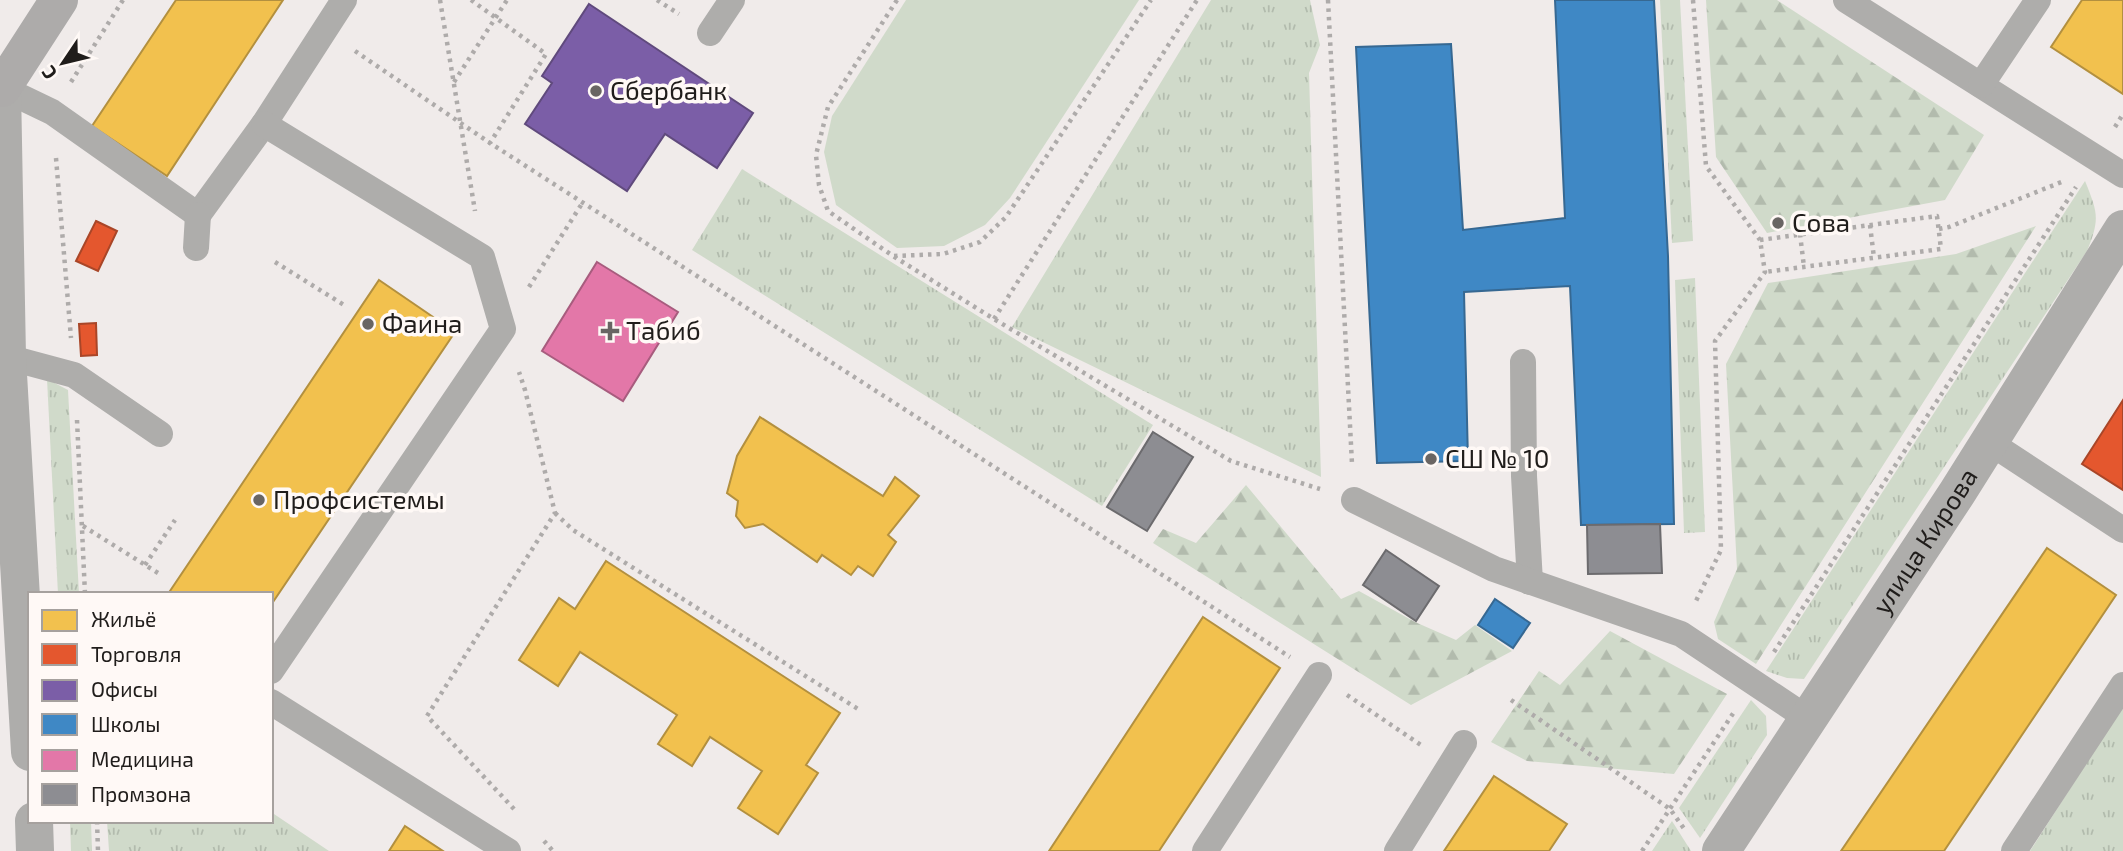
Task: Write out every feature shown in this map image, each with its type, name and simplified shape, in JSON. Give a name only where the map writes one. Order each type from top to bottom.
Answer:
[{"type":"main road","points":[[1,88],[59,0]]},
{"type":"street","points":[[1,88],[8,357],[28,716]]},
{"type":"street","name":"улица Кирова","points":[[1707,846],[1807,718],[1989,442],[2123,229]]},
{"type":"street","points":[[34,823],[35,851]]},
{"type":"lane","points":[[196,248],[198,215],[264,124],[344,0]]},
{"type":"lane","points":[[710,33],[732,0]]},
{"type":"lane","points":[[1981,85],[2038,0]]},
{"type":"lane","points":[[1859,4],[1981,85],[2089,166],[2123,175]]},
{"type":"lane","points":[[1,88],[52,112],[198,215]]},
{"type":"lane","points":[[264,124],[482,257],[503,329],[273,668]]},
{"type":"lane","points":[[8,357],[74,376],[160,434]]},
{"type":"lane","points":[[1523,362],[1524,476],[1530,582]]},
{"type":"lane","points":[[1989,442],[2123,530]]},
{"type":"lane","points":[[1354,500],[1494,569],[1681,634],[1807,718]]},
{"type":"lane","points":[[1205,851],[1319,675]]},
{"type":"lane","points":[[2014,851],[2123,685]]},
{"type":"lane","points":[[273,703],[508,851]]},
{"type":"lane","points":[[1398,851],[1457,754]]},
{"type":"path","points":[[52,112],[123,0]]},
{"type":"path","points":[[440,0],[482,257]]},
{"type":"path","points":[[471,0],[546,54],[490,143]]},
{"type":"path","points":[[454,83],[507,0]]},
{"type":"path","points":[[897,0],[828,107],[816,155],[819,185],[828,211],[893,256],[994,319],[1231,461],[1354,500],[1328,0]]},
{"type":"path","points":[[893,256],[943,254],[980,242],[1006,217],[1151,0]]},
{"type":"path","points":[[994,319],[1197,0]]},
{"type":"path","points":[[1681,634],[1720,551],[1715,341],[1765,272],[1760,240],[1706,166],[1693,0]]},
{"type":"path","points":[[325,30],[490,143],[1319,675],[1457,754]]},
{"type":"path","points":[[1642,851],[2123,114]]},
{"type":"path","points":[[1939,229],[1949,228],[2089,166]]},
{"type":"path","points":[[583,202],[503,329],[526,390],[555,513],[573,530],[858,709]]},
{"type":"path","points":[[1760,240],[1937,216],[1941,249],[1765,272]]},
{"type":"path","points":[[1870,225],[1874,258]]},
{"type":"path","points":[[1800,234],[1804,267]]},
{"type":"path","points":[[275,262],[344,305]]},
{"type":"path","points":[[517,812],[428,716],[555,513]]},
{"type":"path","points":[[145,565],[175,520]]},
{"type":"path","points":[[82,525],[158,573]]},
{"type":"path","points":[[1511,700],[1670,809],[1707,846]]},
{"type":"path","points":[[97,823],[98,851]]},
{"type":"path","points":[[535,832],[553,851]]},
{"type":"green space","points":[[906,0],[1139,0],[1010,198],[985,225],[944,246],[897,248],[836,205],[824,152],[832,116]]},
{"type":"green space","points":[[1211,0],[1310,0],[1320,45],[1309,73],[1321,477],[1012,327]]},
{"type":"green space","points":[[1660,0],[1680,0],[1693,241],[1672,243]]},
{"type":"green space","points":[[1706,0],[1777,0],[1984,135],[1945,200],[1767,233],[1716,157]]},
{"type":"green space","points":[[742,169],[1153,425],[1102,506],[692,250]]},
{"type":"green space","points":[[2085,181],[2096,216],[2087,251],[1804,679],[1787,678],[1766,671]]},
{"type":"green space","points":[[2036,226],[1756,664],[1718,639],[1714,622],[1737,569],[1726,364],[1768,283],[1956,254]]},
{"type":"green space","points":[[1695,278],[1705,532],[1684,533],[1675,280]]},
{"type":"green space","points":[[47,379],[68,390],[79,592],[58,592]]},
{"type":"green space","points":[[1246,485],[1341,599],[1359,591],[1415,622],[1456,640],[1475,625],[1512,651],[1411,705],[1153,543],[1163,529],[1196,543]]},
{"type":"green space","points":[[1610,631],[1727,694],[1674,774],[1527,761],[1491,742],[1539,671],[1560,685]]},
{"type":"green space","points":[[1751,700],[1766,716],[1767,735],[1700,838],[1679,808]]},
{"type":"green space","points":[[2123,706],[2123,851],[2030,851]]},
{"type":"green space","points":[[273,813],[329,851],[109,851],[107,823],[273,823]]},
{"type":"green space","points":[[1672,821],[1691,851],[1652,851]]},
{"type":"green space","points":[[70,823],[91,823],[92,851],[71,851]]},
{"type":"building: Жильё","points":[[176,0],[283,0],[167,176],[92,126]]},
{"type":"building: Жильё","points":[[2082,0],[2123,0],[2123,94],[2051,47]]},
{"type":"building: Жильё","points":[[379,280],[455,332],[273,602],[273,592],[169,592]]},
{"type":"building: Жильё","points":[[760,417],[883,496],[895,477],[919,496],[888,535],[896,542],[873,576],[858,566],[851,575],[822,555],[817,562],[763,524],[745,528],[736,516],[738,501],[727,493],[737,456]]},
{"type":"building: Жильё","points":[[2047,548],[2116,595],[1944,851],[1841,851]]},
{"type":"building: Жильё","points":[[606,561],[840,713],[806,765],[818,773],[778,834],[738,808],[762,771],[710,737],[692,766],[658,744],[677,715],[580,652],[558,686],[519,660],[559,598],[575,609]]},
{"type":"building: Жильё","points":[[1203,617],[1280,668],[1159,851],[1049,851]]},
{"type":"building: Жильё","points":[[1494,776],[1567,824],[1549,851],[1444,851]]},
{"type":"building: Жильё","points":[[405,826],[443,851],[389,851]]},
{"type":"building: Торговля","points":[[96,221],[117,231],[98,271],[76,261]]},
{"type":"building: Торговля","points":[[96,323],[97,355],[81,356],[79,324]]},
{"type":"building: Торговля","points":[[2123,400],[2123,490],[2082,464]]},
{"type":"building: Офисы","points":[[589,4],[753,113],[717,168],[665,134],[627,191],[525,124],[552,83],[542,76]]},
{"type":"building: Школы","points":[[1555,0],[1654,0],[1668,256],[1674,524],[1581,525],[1570,286],[1464,292],[1468,461],[1377,463],[1356,47],[1451,44],[1463,230],[1565,218]]},
{"type":"building: Школы","points":[[1495,599],[1530,623],[1513,648],[1478,625]]},
{"type":"building: Медицина","name":"Табиб","points":[[597,262],[678,312],[623,401],[542,351]]},
{"type":"building: Промзона","points":[[1153,432],[1193,457],[1147,531],[1107,507]]},
{"type":"building: Промзона","points":[[1660,524],[1662,573],[1588,574],[1587,525]]},
{"type":"building: Промзона","points":[[1386,550],[1439,586],[1416,621],[1363,585]]},
{"type":"place","name":"Сбербанк","points":[[596,91]]},
{"type":"place","name":"Сова","points":[[1778,223]]},
{"type":"place","name":"Фаина","points":[[368,324]]},
{"type":"place","name":"Табиб","points":[[610,331]]},
{"type":"place","name":"СШ № 10","points":[[1431,459]]},
{"type":"place","name":"Профсистемы","points":[[259,500]]}]
